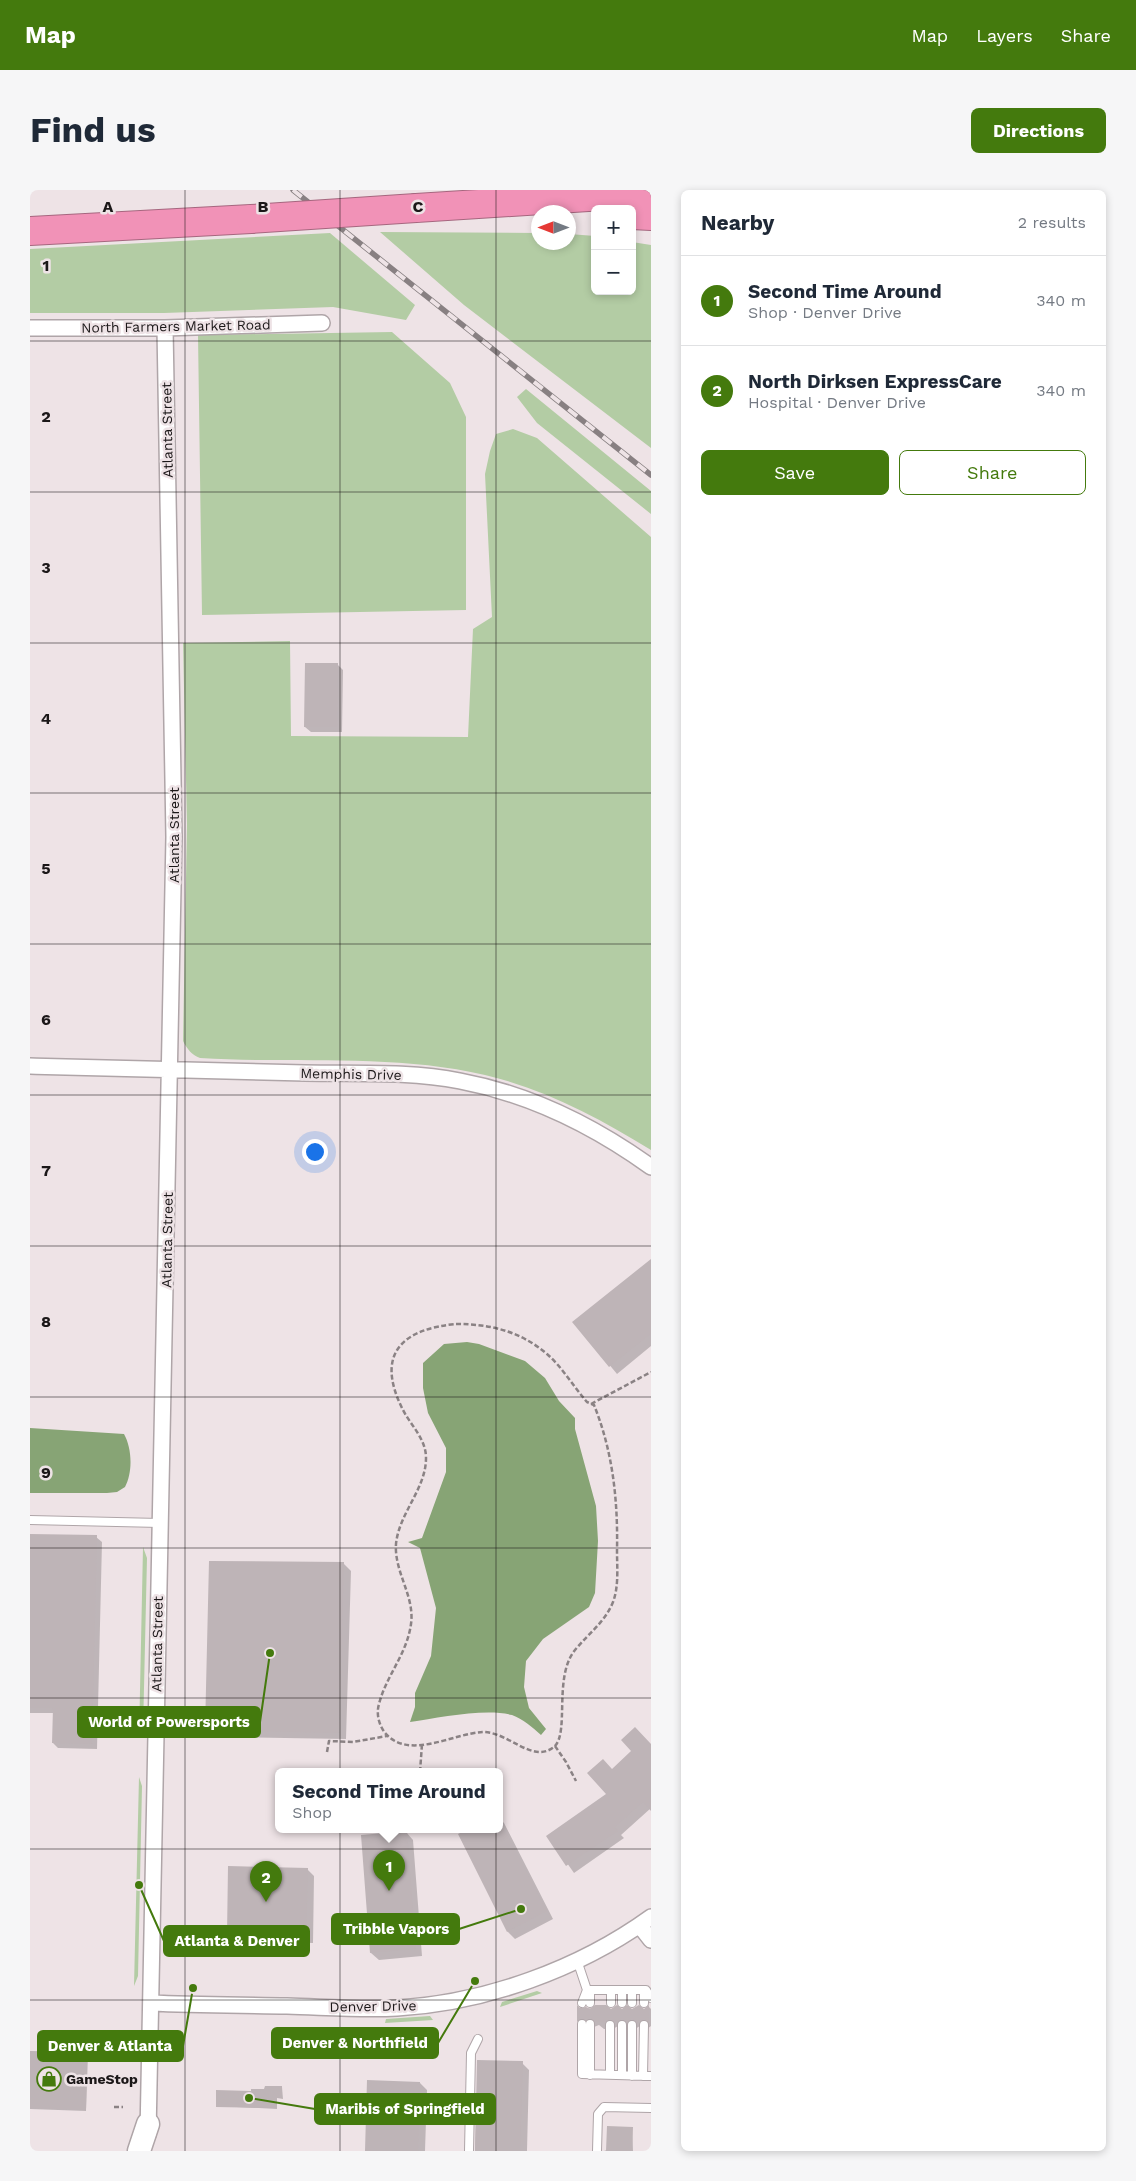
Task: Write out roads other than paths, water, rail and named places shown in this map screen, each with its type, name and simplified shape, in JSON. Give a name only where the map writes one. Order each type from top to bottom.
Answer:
[{"type":"highway","points":[[30,230],[251,219],[651,193]]},
{"type":"highway","points":[[416,208],[531,211]]},
{"type":"highway","points":[[576,213],[591,214]]},
{"type":"highway","points":[[636,215],[651,216]]},
{"type":"street","name":"North Farmers Market Road","points":[[30,328],[165,328],[322,323]]},
{"type":"street","name":"Atlanta Street","points":[[147,2151],[171,1070],[174,760],[165,328]]},
{"type":"street","name":"Memphis Drive","points":[[30,1066],[392,1074],[460,1081],[534,1103],[576,1120],[604,1135],[651,1167]]},
{"type":"street","name":"Denver Drive","points":[[151,2003],[375,2008],[423,2005],[475,1996],[509,1987],[577,1960],[621,1939],[645,1921]]},
{"type":"street","points":[[645,1921],[651,1940]]},
{"type":"street","points":[[138,2151],[148,2124]]},
{"type":"lane","points":[[30,1520],[160,1523]]},
{"type":"lane","points":[[577,1960],[588,1990],[586,2003]]},
{"type":"lane","points":[[588,1990],[644,1990],[651,1998]]},
{"type":"lane","points":[[611,1990],[611,2004]]},
{"type":"lane","points":[[622,1990],[622,2004]]},
{"type":"lane","points":[[632,1990],[632,2003]]},
{"type":"lane","points":[[644,1990],[644,2003]]},
{"type":"lane","points":[[586,2024],[586,2074],[632,2076],[647,2076],[644,2025]]},
{"type":"lane","points":[[610,2025],[610,2075]]},
{"type":"lane","points":[[622,2025],[622,2075]]},
{"type":"lane","points":[[632,2025],[632,2076]]},
{"type":"lane","points":[[469,2151],[471,2053],[478,2039]]},
{"type":"lane","points":[[597,2151],[598,2114],[604,2107],[651,2108]]},
{"type":"railway","points":[[293,190],[651,475]]},
{"type":"place","name":"World of Powersports","points":[[270,1653]]},
{"type":"place","name":"Atlanta & Denver","points":[[139,1885]]},
{"type":"place","name":"Second Time Around","points":[[389,1891]]},
{"type":"place","name":"North Dirksen ExpressCare","points":[[266,1902]]},
{"type":"place","name":"Tribble Vapors","points":[[521,1909]]},
{"type":"place","name":"Denver & Northfield","points":[[475,1981]]},
{"type":"place","name":"Denver & Atlanta","points":[[193,1988]]},
{"type":"place","name":"GameStop","points":[[49,2079]]},
{"type":"place","name":"Maribis of Springfield","points":[[249,2098]]}]
